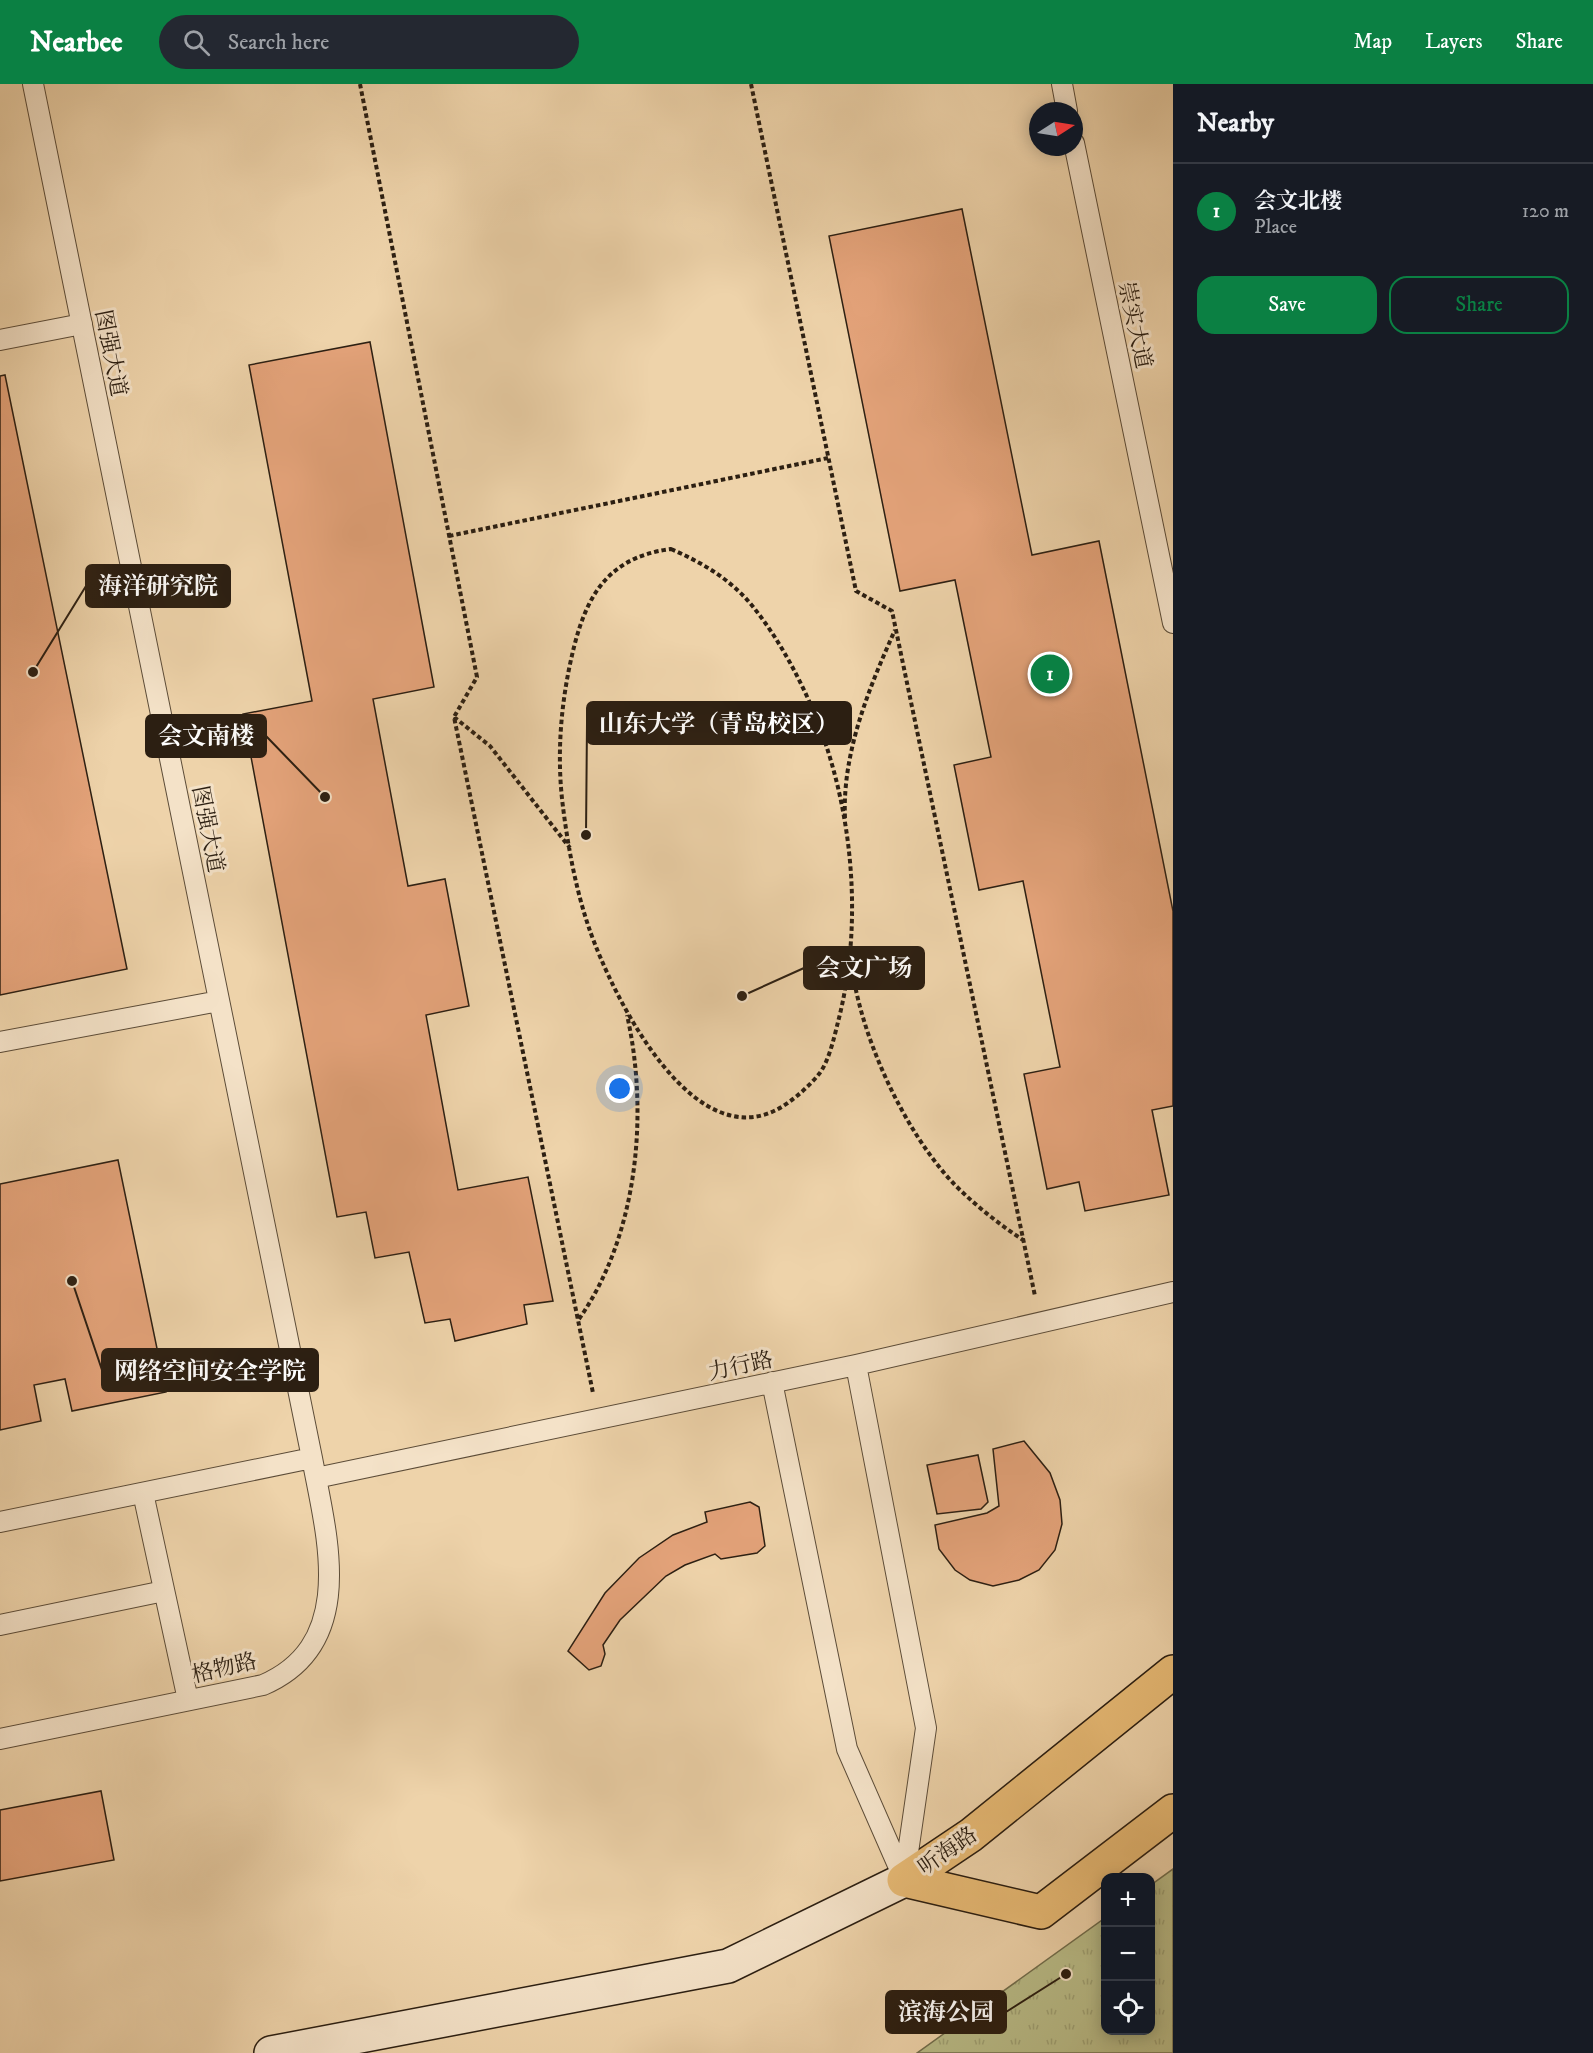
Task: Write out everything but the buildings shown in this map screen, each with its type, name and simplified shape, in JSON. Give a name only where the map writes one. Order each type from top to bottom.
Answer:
[{"type":"main road","name":"听海路","points":[[904,1880],[971,1835],[1173,1672]]},
{"type":"main road","name":"听海路","points":[[904,1880],[1041,1912],[1173,1811]]},
{"type":"main road","points":[[271,2053],[728,1966],[904,1880]]},
{"type":"lane","name":"图强大道","points":[[33,84],[316,1478]]},
{"type":"lane","points":[[1062,84],[1065,102]]},
{"type":"lane","name":"崇实大道","points":[[1077,156],[1173,623]]},
{"type":"lane","points":[[0,340],[82,324]]},
{"type":"lane","points":[[0,1042],[219,1000]]},
{"type":"lane","name":"力行路","points":[[316,1478],[856,1365],[1173,1292]]},
{"type":"lane","points":[[856,1365],[926,1728],[904,1880]]},
{"type":"lane","points":[[772,1382],[847,1749],[904,1880]]},
{"type":"lane","points":[[0,1522],[312,1458]]},
{"type":"lane","name":"格物路","points":[[0,1739],[263,1685],[282,1677],[308,1650],[319,1631],[331,1583],[316,1478]]},
{"type":"lane","points":[[143,1492],[188,1700]]},
{"type":"lane","points":[[0,1624],[164,1591]]},
{"type":"path","points":[[360,84],[477,677],[454,717],[598,1419]]},
{"type":"path","points":[[751,84],[856,591],[892,611],[1040,1322]]},
{"type":"path","points":[[449,536],[828,458]]},
{"type":"path","points":[[845,835],[834,778],[813,709],[776,639],[753,607],[732,585],[704,563],[671,549],[651,552],[630,559],[605,577],[586,608],[573,648],[562,705],[562,805],[588,927],[626,1011],[658,1061],[677,1082],[706,1106],[735,1116],[754,1117],[776,1112],[796,1097],[821,1072],[835,1035],[846,990],[852,913],[844,798],[859,721],[895,629]]},
{"type":"path","points":[[454,717],[490,746],[570,848]]},
{"type":"path","points":[[850,949],[853,982],[866,1029],[901,1108],[954,1184],[999,1224],[1023,1240]]},
{"type":"path","points":[[578,1320],[595,1296],[606,1271],[631,1185],[638,1089],[634,1046],[626,1011]]},
{"type":"green space","points":[[1173,1869],[1173,2053],[917,2053],[1101,1921],[1101,2035],[1155,2035],[1155,1882]]},
{"type":"place","name":"海洋研究院","points":[[33,672]]},
{"type":"place","name":"会文北楼","points":[[1050,674]]},
{"type":"place","name":"会文南楼","points":[[325,797]]},
{"type":"place","name":"山东大学（青岛校区）","points":[[586,835]]},
{"type":"place","name":"会文广场","points":[[742,996]]},
{"type":"place","name":"网络空间安全学院","points":[[72,1281]]},
{"type":"place","name":"滨海公园","points":[[1066,1974]]}]
